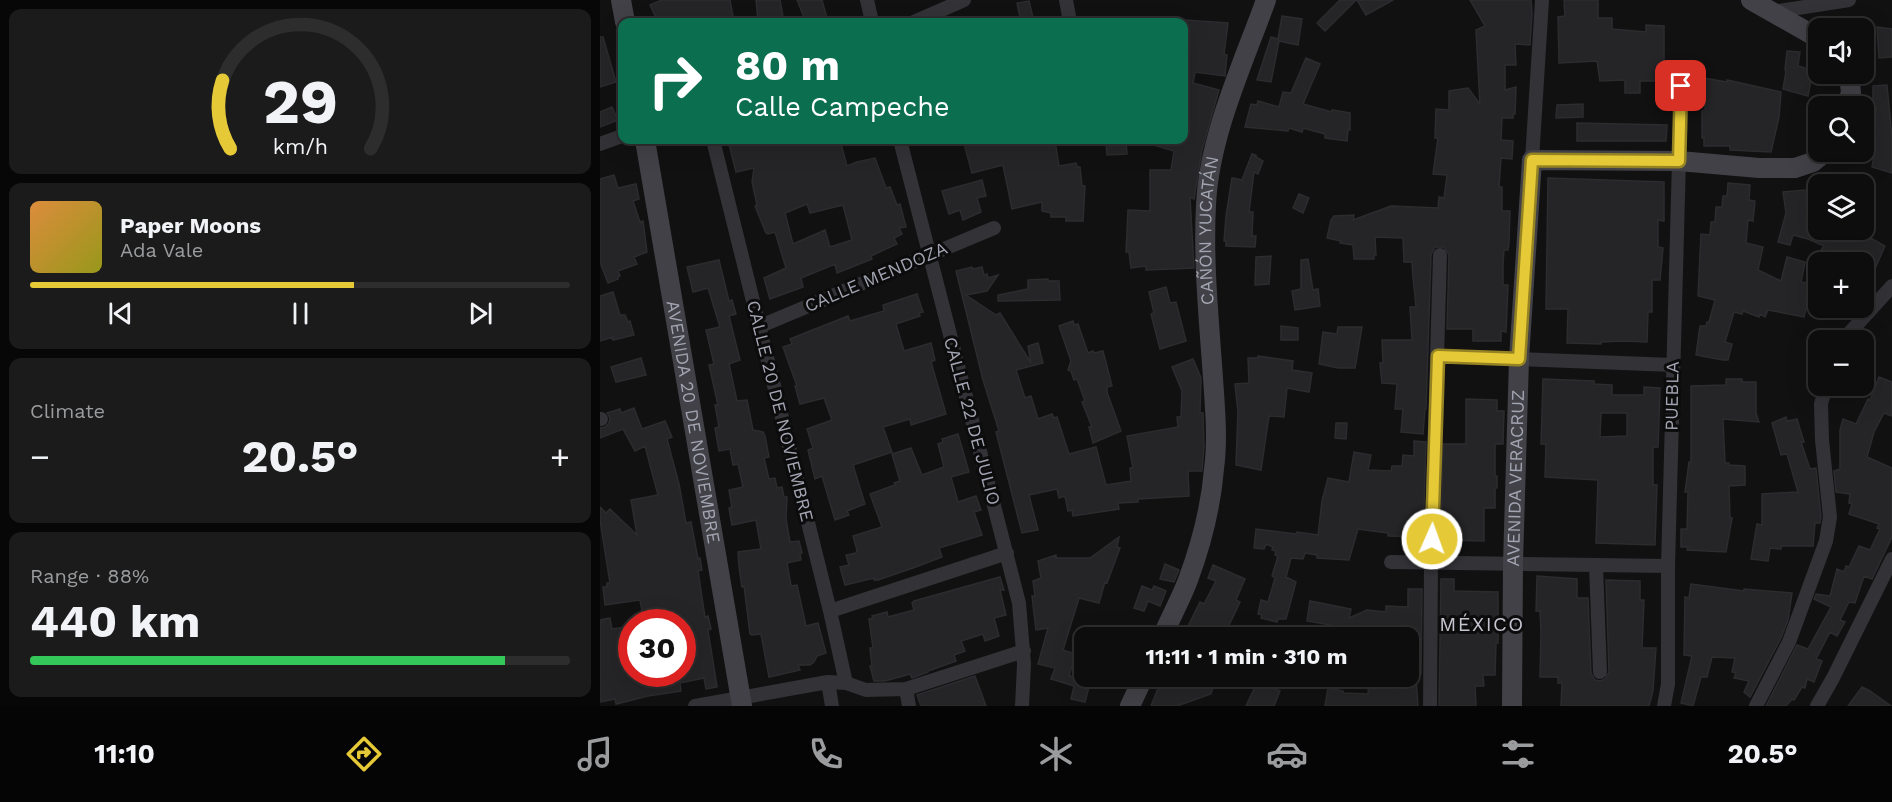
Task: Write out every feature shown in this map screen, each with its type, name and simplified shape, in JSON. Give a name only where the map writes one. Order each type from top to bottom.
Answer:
[{"type":"street","points":[[621,0],[624,18]]},
{"type":"street","points":[[867,0],[871,18]]},
{"type":"street","points":[[923,18],[964,0]]},
{"type":"street","points":[[1066,0],[1069,18]]},
{"type":"street","name":"CAÑÓN YUCATÁN","points":[[1167,627],[1188,580],[1202,535],[1214,470],[1215,415],[1206,261],[1206,203],[1217,142],[1266,0]]},
{"type":"street","name":"AVENIDA VERACRUZ","points":[[1512,706],[1513,563],[1519,359],[1542,0]]},
{"type":"street","points":[[1751,0],[1808,32]]},
{"type":"street","points":[[1773,12],[1849,0]]},
{"type":"street","name":"PUEBLA","points":[[1664,706],[1668,684],[1672,365],[1681,86]]},
{"type":"street","points":[[600,144],[618,137]]},
{"type":"street","name":"AVENIDA 20 DE NOVIEMBRE","points":[[646,144],[741,702]]},
{"type":"street","name":"CALLE 20 DE NOVIEMBRE","points":[[714,144],[846,683]]},
{"type":"street","name":"CALLE 22 DE JULIO","points":[[901,144],[1019,603],[1024,651],[1022,706]]},
{"type":"street","points":[[1532,160],[1679,161],[1759,168],[1795,168],[1813,162]]},
{"type":"street","name":"CALLE MENDOZA","points":[[758,327],[994,228]]},
{"type":"street","points":[[1430,706],[1431,562],[1440,255]]},
{"type":"street","points":[[1852,330],[1892,286]]},
{"type":"street","points":[[1438,356],[1672,365]]},
{"type":"street","points":[[1756,706],[1789,642],[1826,541],[1830,518],[1822,440],[1821,404],[1823,396]]},
{"type":"street","points":[[830,611],[1007,553]]},
{"type":"street","points":[[1817,706],[1892,559]]},
{"type":"street","points":[[1391,562],[1668,566]]},
{"type":"street","points":[[1596,565],[1600,672]]},
{"type":"street","points":[[695,706],[741,702],[828,682],[846,683],[866,690],[906,689],[1024,651]]},
{"type":"street","points":[[828,682],[832,706]]},
{"type":"street","points":[[1130,706],[1138,687]]},
{"type":"street","points":[[906,689],[909,706]]},
{"type":"building","points":[[662,0],[730,0],[733,18],[656,18],[650,5]]},
{"type":"building","points":[[756,0],[780,0],[783,18],[758,18]]},
{"type":"building","points":[[797,0],[822,0],[827,18],[804,18]]},
{"type":"building","points":[[1340,0],[1356,0],[1325,31],[1317,23]]},
{"type":"building","points":[[1357,0],[1393,0],[1366,15]]},
{"type":"building","points":[[1470,0],[1531,0],[1530,45],[1515,44],[1516,65],[1505,65],[1505,90],[1516,87],[1515,114],[1513,118],[1502,118],[1501,140],[1513,141],[1512,159],[1501,158],[1499,187],[1502,187],[1502,211],[1510,211],[1509,243],[1508,250],[1504,250],[1503,264],[1503,285],[1508,285],[1506,332],[1501,331],[1501,341],[1473,341],[1473,329],[1447,329],[1449,255],[1444,247],[1435,247],[1431,255],[1426,409],[1423,434],[1401,432],[1403,409],[1395,409],[1397,384],[1382,383],[1380,363],[1383,363],[1382,340],[1412,340],[1410,307],[1416,307],[1412,262],[1404,262],[1403,238],[1375,237],[1376,255],[1374,259],[1354,259],[1353,245],[1327,238],[1334,216],[1354,215],[1353,220],[1391,206],[1438,208],[1439,197],[1444,198],[1447,175],[1433,174],[1438,138],[1435,138],[1436,109],[1449,110],[1449,91],[1468,88],[1480,104],[1476,30],[1485,26]]},
{"type":"building","points":[[1564,0],[1598,0],[1598,18],[1612,18],[1612,29],[1646,32],[1646,25],[1664,26],[1664,81],[1640,81],[1640,93],[1625,93],[1625,80],[1600,81],[1597,61],[1559,63],[1558,17],[1565,16]]},
{"type":"building","points":[[1029,1],[1033,18],[1020,18],[1017,3]]},
{"type":"building","points":[[1282,16],[1302,19],[1298,45],[1279,41],[1271,82],[1257,80],[1271,37],[1278,39]]},
{"type":"building","points":[[1188,20],[1228,23],[1224,54],[1227,55],[1225,76],[1195,72],[1193,83],[1219,90],[1202,150],[1194,199],[1190,197],[1194,268],[1146,270],[1146,266],[1131,268],[1129,252],[1126,252],[1128,210],[1150,211],[1150,170],[1171,170],[1174,151],[1151,144],[1188,144]]},
{"type":"building","points":[[1877,27],[1892,29],[1892,57],[1879,58]]},
{"type":"building","points":[[600,37],[603,37],[616,82],[600,87]]},
{"type":"building","points":[[1787,51],[1800,52],[1798,66],[1808,69],[1808,84],[1810,84],[1808,96],[1783,89]]},
{"type":"building","points":[[1306,58],[1320,64],[1303,104],[1332,112],[1332,110],[1350,113],[1350,130],[1348,130],[1347,141],[1325,138],[1325,134],[1303,128],[1302,132],[1289,128],[1288,131],[1245,127],[1251,104],[1257,105],[1258,101],[1279,107],[1283,92],[1291,93]]},
{"type":"building","points":[[1704,78],[1727,82],[1727,80],[1781,92],[1779,117],[1771,152],[1730,150],[1730,146],[1704,146],[1702,111],[1705,110],[1705,91],[1702,90]]},
{"type":"building","points":[[1887,85],[1892,137],[1892,173],[1872,167],[1876,109],[1874,109],[1873,86]]},
{"type":"building","points":[[1583,104],[1583,117],[1556,118],[1557,105]]},
{"type":"building","points":[[612,107],[618,120],[600,127],[600,112]]},
{"type":"building","points":[[1577,123],[1667,125],[1666,141],[1577,141]]},
{"type":"building","points":[[729,144],[841,144],[847,166],[875,158],[886,188],[890,187],[897,205],[900,204],[906,227],[899,228],[902,234],[894,238],[897,244],[871,256],[872,259],[837,273],[835,264],[801,278],[803,287],[770,299],[764,278],[786,268],[775,232],[766,233],[755,206],[757,205],[752,182],[754,168],[736,172]],"holes":[[[807,204],[810,213],[843,205],[852,240],[830,247],[825,230],[793,244],[785,213]]]},
{"type":"building","points":[[964,144],[1056,144],[1059,166],[1076,163],[1077,167],[1080,167],[1082,186],[1085,186],[1083,221],[1066,221],[1066,217],[1051,217],[1051,213],[1042,211],[1042,202],[1012,209],[1003,165],[972,173]]},
{"type":"building","points":[[1106,144],[1126,144],[1127,154],[1107,155]]},
{"type":"building","points":[[1252,154],[1263,161],[1258,174],[1254,172],[1249,212],[1253,212],[1252,236],[1256,236],[1255,247],[1226,246],[1226,241],[1224,241],[1226,216],[1232,178],[1242,180]]},
{"type":"building","points":[[614,175],[618,188],[636,184],[639,199],[633,201],[640,222],[643,221],[647,252],[634,257],[637,264],[618,271],[620,276],[618,279],[608,283],[600,262],[600,179]]},
{"type":"building","points":[[1548,178],[1664,182],[1664,221],[1658,220],[1658,247],[1663,248],[1660,280],[1652,280],[1652,312],[1648,312],[1647,342],[1567,343],[1568,309],[1546,309]]},
{"type":"building","points":[[982,180],[986,196],[977,198],[981,212],[963,220],[960,210],[949,214],[942,191]]},
{"type":"building","points":[[1728,183],[1750,185],[1749,200],[1755,201],[1753,221],[1748,220],[1746,243],[1763,247],[1758,270],[1781,281],[1787,257],[1805,262],[1801,282],[1808,283],[1808,300],[1804,317],[1768,310],[1765,317],[1743,311],[1742,314],[1734,312],[1725,342],[1732,344],[1728,360],[1723,360],[1696,355],[1700,326],[1706,326],[1709,322],[1715,300],[1698,296],[1701,234],[1710,235],[1711,222],[1715,222],[1716,207],[1722,207],[1723,196],[1727,196]]},
{"type":"building","points":[[1808,190],[1808,202],[1806,202],[1808,239],[1793,235],[1790,245],[1778,242],[1786,213],[1783,192]]},
{"type":"building","points":[[1299,194],[1309,198],[1303,213],[1293,208]]},
{"type":"building","points":[[1810,240],[1874,240],[1885,246],[1874,271],[1874,252],[1840,252],[1838,250],[1820,252],[1824,246]]},
{"type":"building","points":[[1271,256],[1269,284],[1255,285],[1256,257]]},
{"type":"building","points":[[1308,259],[1313,290],[1318,289],[1320,306],[1295,310],[1292,291],[1301,289],[1301,260]]},
{"type":"building","points":[[719,260],[729,301],[732,300],[736,314],[729,316],[740,360],[729,364],[737,401],[747,400],[753,430],[763,432],[765,436],[769,457],[764,458],[769,479],[775,478],[777,488],[782,487],[784,497],[787,497],[786,519],[790,542],[799,541],[802,553],[800,553],[801,560],[787,563],[791,586],[797,585],[806,626],[818,623],[826,653],[817,656],[810,665],[798,665],[800,670],[769,677],[761,634],[750,634],[744,586],[742,587],[739,567],[738,552],[761,549],[756,520],[732,525],[729,490],[743,487],[738,464],[733,465],[730,449],[719,451],[715,428],[719,427],[715,405],[718,405],[709,365],[714,364],[706,330],[720,327],[708,288],[693,292],[687,267]]},
{"type":"building","points":[[972,267],[973,269],[982,267],[984,275],[987,274],[988,278],[998,275],[987,291],[966,295],[996,315],[1000,313],[1031,363],[1028,346],[1038,343],[1043,363],[1016,370],[1025,398],[1031,396],[1038,419],[1052,414],[1054,418],[1057,417],[1069,454],[1096,447],[1106,485],[1131,481],[1130,468],[1133,468],[1127,436],[1178,427],[1177,417],[1181,417],[1182,391],[1172,367],[1193,359],[1201,378],[1200,413],[1203,413],[1204,446],[1202,471],[1188,471],[1189,496],[1138,499],[1138,502],[1118,503],[1119,509],[1073,516],[1072,510],[1068,511],[1065,496],[1059,498],[1057,489],[1029,495],[1038,530],[1022,533],[996,432],[999,431],[983,380],[956,271]]},
{"type":"building","points":[[1048,279],[1048,281],[1059,281],[1060,300],[998,301],[998,295],[1028,289],[1028,280]]},
{"type":"building","points":[[1166,287],[1170,303],[1176,302],[1186,341],[1160,349],[1151,314],[1154,313],[1149,292]]},
{"type":"building","points":[[613,292],[620,315],[625,315],[628,322],[630,321],[634,335],[600,341],[600,296]]},
{"type":"building","points":[[917,294],[923,312],[919,313],[920,316],[896,324],[904,351],[931,343],[935,360],[931,362],[946,414],[911,425],[910,419],[883,427],[892,452],[853,465],[865,504],[847,511],[849,515],[835,520],[822,476],[815,479],[808,450],[813,448],[807,429],[832,420],[824,398],[800,404],[795,386],[797,386],[783,347],[792,344],[790,339],[810,331],[848,316],[850,321],[884,311],[883,305]]},
{"type":"building","points":[[1073,321],[1074,325],[1078,324],[1088,353],[1103,351],[1112,386],[1107,387],[1107,392],[1121,431],[1093,443],[1089,427],[1092,427],[1082,402],[1085,401],[1077,379],[1074,380],[1071,371],[1068,370],[1071,361],[1059,326]]},
{"type":"building","points":[[1281,326],[1298,328],[1298,340],[1281,340]]},
{"type":"building","points":[[1338,327],[1362,327],[1355,368],[1338,368],[1319,364],[1323,332],[1337,334]]},
{"type":"building","points":[[1258,356],[1293,361],[1292,370],[1312,373],[1309,392],[1287,388],[1284,417],[1269,416],[1261,470],[1236,465],[1238,412],[1235,384],[1249,383],[1248,358],[1258,358]]},
{"type":"building","points":[[641,358],[646,375],[616,382],[611,367]]},
{"type":"building","points":[[1879,377],[1892,382],[1892,416],[1884,413],[1874,432],[1867,457],[1892,468],[1892,537],[1872,579],[1864,576],[1855,603],[1849,602],[1840,620],[1845,622],[1837,636],[1830,632],[1816,659],[1822,661],[1814,682],[1807,679],[1805,688],[1802,687],[1794,700],[1792,699],[1786,706],[1766,706],[1797,645],[1808,649],[1831,607],[1814,599],[1816,594],[1830,596],[1837,569],[1844,572],[1846,566],[1849,567],[1859,546],[1870,550],[1880,529],[1877,528],[1879,524],[1849,514],[1852,504],[1849,503],[1850,494],[1836,492],[1834,471],[1840,469],[1840,430],[1843,419],[1856,424],[1868,399],[1874,396]]},
{"type":"building","points":[[1543,379],[1594,381],[1594,384],[1612,385],[1612,395],[1644,395],[1644,387],[1660,388],[1658,447],[1653,447],[1653,485],[1657,485],[1655,545],[1596,543],[1598,480],[1545,477],[1546,444],[1541,444]],"holes":[[[1601,413],[1627,413],[1627,436],[1600,437]]]},
{"type":"building","points":[[1726,379],[1756,382],[1756,413],[1759,422],[1723,419],[1725,463],[1745,466],[1745,485],[1729,486],[1730,518],[1732,518],[1726,552],[1687,550],[1688,547],[1681,547],[1681,529],[1687,529],[1688,492],[1685,492],[1689,462],[1691,462],[1691,386],[1726,385]]},
{"type":"building","points":[[1466,399],[1497,400],[1497,411],[1504,411],[1503,444],[1495,444],[1497,488],[1495,488],[1495,508],[1484,508],[1484,541],[1442,540],[1441,538],[1443,444],[1466,444]]},
{"type":"building","points":[[634,408],[642,429],[665,421],[672,437],[667,439],[686,523],[691,522],[698,559],[700,558],[702,570],[698,571],[705,617],[708,616],[711,629],[708,630],[717,687],[706,689],[704,678],[696,680],[696,609],[642,609],[640,600],[605,605],[603,587],[607,587],[607,583],[610,583],[600,507],[606,513],[610,509],[637,535],[631,500],[658,495],[645,446],[635,451],[623,429],[600,438],[600,428],[609,423],[610,418],[607,413],[620,409],[621,413]]},
{"type":"building","points":[[1786,417],[1787,421],[1797,419],[1804,442],[1801,442],[1810,469],[1816,468],[1820,523],[1815,523],[1813,546],[1770,548],[1768,561],[1751,559],[1757,524],[1762,525],[1762,494],[1798,492],[1787,454],[1781,455],[1772,423]]},
{"type":"building","points":[[1336,423],[1347,423],[1346,439],[1335,438]]},
{"type":"building","points":[[958,434],[969,472],[951,477],[958,502],[976,496],[981,510],[974,512],[982,535],[939,548],[942,557],[913,568],[878,580],[874,578],[845,585],[840,567],[849,565],[846,555],[856,553],[853,536],[882,527],[870,494],[900,481],[892,454],[911,448],[922,475],[944,467],[938,444],[943,442],[942,439]]},
{"type":"building","points":[[1414,441],[1426,442],[1423,537],[1388,536],[1388,533],[1358,529],[1349,560],[1317,558],[1317,555],[1305,553],[1303,559],[1291,558],[1286,577],[1296,582],[1286,619],[1278,619],[1277,622],[1261,618],[1262,615],[1258,614],[1261,600],[1268,602],[1278,556],[1275,555],[1276,551],[1272,550],[1273,547],[1266,544],[1264,549],[1254,548],[1256,529],[1318,535],[1322,501],[1328,478],[1349,482],[1354,452],[1371,455],[1368,470],[1391,471],[1392,466],[1402,466],[1403,455],[1414,456]]},
{"type":"building","points":[[1119,537],[1117,547],[1120,548],[1107,583],[1105,582],[1099,603],[1079,598],[1063,650],[1074,653],[1069,676],[1074,676],[1074,686],[1051,679],[1055,668],[1038,664],[1048,628],[1036,630],[1032,596],[1035,596],[1033,581],[1041,578],[1038,561],[1056,555],[1056,558],[1090,558]]},
{"type":"building","points":[[1165,564],[1179,570],[1174,582],[1160,579]]},
{"type":"building","points":[[1213,565],[1245,579],[1236,600],[1240,602],[1228,627],[1188,627],[1200,602],[1204,604],[1216,581],[1208,578]]},
{"type":"building","points":[[1537,576],[1577,579],[1577,598],[1588,598],[1591,673],[1595,680],[1600,681],[1605,679],[1609,672],[1606,580],[1640,581],[1640,600],[1644,600],[1642,648],[1656,648],[1653,691],[1649,706],[1561,706],[1562,683],[1558,683],[1558,677],[1540,677],[1541,632],[1540,611],[1536,611]]},
{"type":"building","points":[[1000,577],[1004,590],[1000,590],[1006,615],[994,618],[999,636],[985,641],[983,634],[961,641],[965,651],[954,655],[956,661],[912,678],[910,674],[885,681],[874,681],[870,666],[872,666],[870,648],[873,648],[869,619],[873,618],[872,616],[887,612],[888,617],[914,610],[912,603],[914,601]]},
{"type":"building","points":[[1441,579],[1454,579],[1454,591],[1498,592],[1498,643],[1496,643],[1495,675],[1483,675],[1484,686],[1475,686],[1476,706],[1439,706]]},
{"type":"building","points":[[1691,584],[1744,591],[1744,589],[1792,593],[1788,620],[1781,638],[1750,697],[1744,692],[1749,681],[1734,678],[1736,673],[1732,672],[1735,658],[1712,657],[1707,677],[1701,677],[1693,706],[1681,703],[1692,656],[1684,655],[1685,597],[1689,598]]},
{"type":"building","points":[[1142,586],[1152,590],[1154,586],[1166,591],[1160,606],[1148,601],[1144,611],[1134,608]]},
{"type":"building","points":[[1408,589],[1422,589],[1421,674],[1419,674],[1419,627],[1328,627],[1330,625],[1307,621],[1310,601],[1351,609],[1349,618],[1367,610],[1386,612],[1386,606],[1408,607]]},
{"type":"building","points":[[610,618],[612,629],[618,628],[618,687],[680,687],[681,691],[616,704],[615,699],[600,702],[600,620]]},
{"type":"building","points":[[975,676],[986,706],[921,706],[917,695]]},
{"type":"building","points":[[1074,686],[1089,687],[1085,702],[1071,699]]},
{"type":"building","points":[[1159,687],[1213,687],[1211,694],[1177,706],[1151,706]]},
{"type":"building","points":[[1255,687],[1276,687],[1275,689],[1280,691],[1274,706],[1246,706]]},
{"type":"building","points":[[1368,687],[1417,687],[1418,706],[1325,706],[1328,688],[1343,691],[1343,693],[1368,694]]},
{"type":"building","points":[[1862,687],[1870,691],[1891,706],[1848,706]]},
{"type":"district","name":"MÉXICO","points":[[1482,624]]},
{"type":"route","points":[[1432,539],[1438,356],[1519,359],[1532,160],[1679,161],[1681,86]]}]
